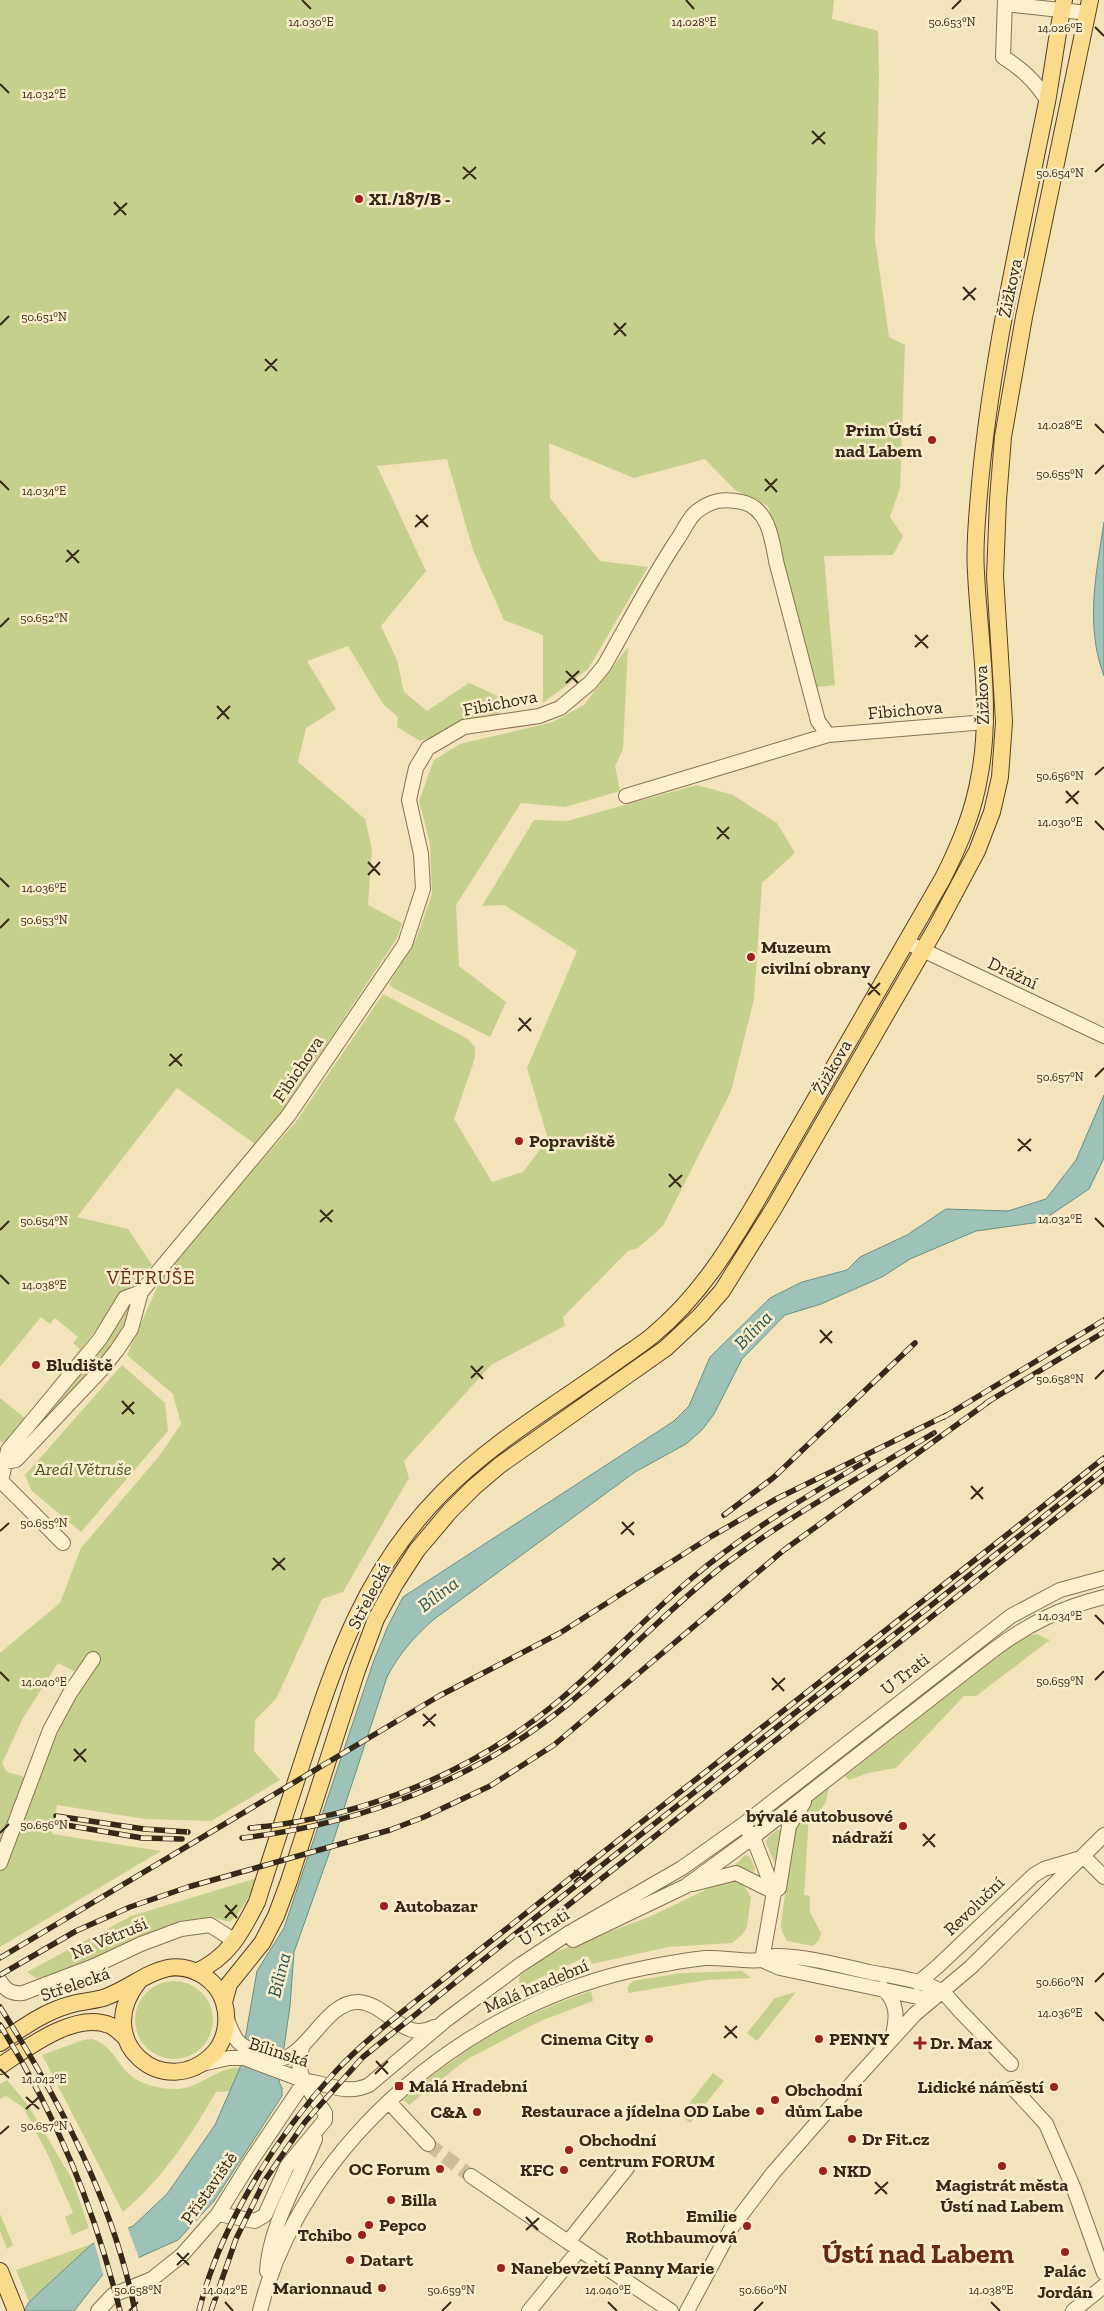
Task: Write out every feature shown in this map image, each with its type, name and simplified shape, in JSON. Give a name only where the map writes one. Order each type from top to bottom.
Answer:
[{"type":"main road","name":"Žižkova","points":[[685,1304],[707,1279],[729,1248],[906,942],[943,878],[964,833],[973,806],[981,771],[986,722],[975,568],[984,440],[1032,170],[1047,100],[1062,5]]},
{"type":"main road","name":"Žižkova","points":[[700,1316],[722,1291],[749,1250],[922,951],[977,851],[992,812],[1000,776],[1004,722],[995,576],[1003,437],[1024,317],[1089,7]]},
{"type":"main road","name":"Střelecká","points":[[196,1972],[212,1965],[235,1941],[256,1902],[338,1658],[358,1610],[377,1576],[402,1540],[439,1496],[468,1468],[536,1416],[652,1336],[685,1304]]},
{"type":"main road","name":"Střelecká","points":[[139,1981],[129,1993],[124,2007],[122,2022],[125,2037],[137,2057],[157,2070],[183,2070],[198,2065],[215,2051],[226,2026],[225,2009],[229,1984],[262,1943],[276,1916],[376,1618],[417,1550],[450,1511],[500,1465],[666,1348],[700,1316]]},
{"type":"main road","name":"Střelecká","points":[[0,2043],[36,2019],[68,2005],[106,1997],[139,1981],[152,1972],[166,1968],[182,1968],[196,1972],[213,1984],[225,2009]]},
{"type":"main road","name":"Střelecká","points":[[0,2066],[54,2033],[82,2023],[95,2022],[110,2025],[125,2037]]},
{"type":"main road","points":[[0,2271],[16,2311]]},
{"type":"street","points":[[1047,100],[1025,72],[1003,57],[1005,2],[1089,7]]},
{"type":"street","name":"Fibichova","points":[[3,1462],[16,1460],[102,1369],[131,1329],[141,1292],[288,1116],[405,944],[422,889],[421,854],[409,800],[416,768],[428,748],[464,727],[539,716],[560,708],[590,683],[604,666],[672,548],[695,513],[709,504],[725,498],[750,504],[764,518],[772,537],[776,561],[818,721],[828,735]]},
{"type":"street","name":"Fibichova","points":[[626,796],[828,735],[986,722]]},
{"type":"street","name":"Drážní","points":[[906,942],[1102,1035]]},
{"type":"street","name":"Fibichova","points":[[3,1462],[8,1450],[100,1339],[126,1298],[141,1292]]},
{"type":"street","points":[[3,1462],[1,1481],[63,1542]]},
{"type":"street","name":"U Trati","points":[[520,1965],[569,1933],[682,1868],[744,1824],[1011,1616],[1060,1590],[1104,1578]]},
{"type":"street","name":"U Trati","points":[[520,1965],[686,1886],[809,1794],[1010,1637],[1055,1612],[1104,1597]]},
{"type":"street","points":[[0,1863],[50,1730],[70,1693],[93,1659]]},
{"type":"street","name":"U Trati","points":[[762,1960],[774,1892],[779,1888],[789,1826],[809,1794]]},
{"type":"street","points":[[744,1824],[753,1837],[774,1892]]},
{"type":"street","points":[[687,2311],[714,2257],[752,2198],[834,2103],[915,2014],[971,1967],[1084,1857],[1104,1835]]},
{"type":"street","points":[[1084,1857],[1104,1876]]},
{"type":"street","name":"Revoluční","points":[[918,1983],[1034,1875],[1044,1869],[1084,1857]]},
{"type":"street","name":"U Trati","points":[[686,1886],[736,1873],[774,1892]]},
{"type":"street","name":"Na Větruši","points":[[0,1981],[5,1989],[14,1994],[23,1993],[182,1929],[210,1925],[235,1941]]},
{"type":"street","name":"Malá hradební","points":[[762,1960],[773,1956],[821,1960],[918,1983]]},
{"type":"street","name":"Malá hradební","points":[[266,2284],[280,2252],[309,2199],[350,2144],[389,2102],[468,2038],[510,2014],[570,1989],[644,1968],[705,1958],[762,1960],[780,1968],[882,1988],[937,1996]]},
{"type":"street","name":"Malá hradební","points":[[347,2090],[356,2090],[369,2085],[446,2020],[520,1965]]},
{"type":"street","points":[[918,1983],[937,1996],[1011,2064]]},
{"type":"street","points":[[882,1988],[890,1995],[896,2007],[896,2022],[891,2041]]},
{"type":"street","points":[[283,2065],[332,2014],[347,2004],[354,2002],[371,2006],[416,2032],[430,2029],[446,2020]]},
{"type":"street","name":"Bílinská","points":[[225,2009],[235,2039],[245,2053]]},
{"type":"street","points":[[218,2214],[250,2221],[258,2220],[264,2215],[287,2166],[322,2124],[325,2113],[299,2071],[298,2066],[299,2055],[306,2042]]},
{"type":"street","name":"Bílinská","points":[[198,2065],[245,2053],[276,2060],[305,2081],[317,2082],[347,2090]]},
{"type":"street","name":"Přístaviště","points":[[98,2311],[113,2295],[152,2279],[170,2266],[218,2214],[305,2081]]},
{"type":"street","points":[[1013,2088],[1046,2124],[1084,2212],[1104,2273]]},
{"type":"street","points":[[389,2102],[428,2144]]},
{"type":"street","name":"Malá hradební","points":[[260,2311],[272,2244],[287,2200],[322,2124]]},
{"type":"street","points":[[529,2311],[627,2168]]},
{"type":"street","points":[[471,2176],[672,2311]]},
{"type":"street","points":[[1073,2311],[1104,2286]]},
{"type":"green space","points":[[0,0],[834,0],[832,19],[878,31],[879,77],[875,240],[889,337],[905,345],[900,488],[890,517],[903,536],[893,555],[824,556],[835,685],[817,687],[768,506],[735,490],[705,459],[634,478],[549,443],[550,498],[600,561],[648,567],[588,669],[543,703],[543,635],[504,620],[473,550],[447,459],[377,466],[426,571],[381,626],[397,660],[404,692],[427,711],[469,683],[505,699],[498,716],[420,741],[397,727],[398,717],[383,704],[348,646],[307,661],[336,709],[306,728],[298,762],[365,819],[372,849],[368,905],[402,923],[397,938],[282,1112],[255,1144],[177,1088],[77,1217],[128,1229],[152,1265],[123,1294],[9,1444],[0,1441],[0,1398],[25,1418],[80,1349],[73,1343],[78,1337],[55,1318],[50,1324],[41,1317],[0,1367]]},
{"type":"green space","points":[[628,647],[623,749],[615,766],[620,791],[565,807],[521,803],[456,905],[459,966],[506,1002],[490,1037],[393,988],[389,984],[417,937],[432,894],[430,843],[419,801],[434,760],[460,744],[553,722],[584,705]]},
{"type":"green space","points":[[697,785],[733,795],[777,823],[795,853],[762,883],[754,999],[731,1091],[663,1226],[638,1248],[628,1251],[563,1317],[565,1326],[491,1365],[404,1461],[409,1478],[343,1592],[322,1599],[276,1699],[255,1720],[254,1751],[280,1780],[211,1821],[145,1819],[57,1805],[52,1834],[161,1851],[0,1947],[0,1653],[60,1603],[81,1548],[160,1455],[181,1424],[173,1394],[127,1355],[166,1267],[295,1123],[383,994],[468,1039],[475,1047],[475,1058],[454,1119],[492,1182],[523,1172],[548,1139],[527,1068],[577,951],[504,905],[482,906],[534,820],[567,821]],"holes":[[[58,1663],[85,1677],[35,1780],[7,1772],[2,1763],[23,1718]]]},
{"type":"green space","points":[[130,1303],[131,1315],[129,1321],[112,1349],[15,1455],[16,1446],[125,1306]]},
{"type":"green space","name":"Areál Větruše","points":[[122,1365],[165,1403],[168,1431],[81,1532],[31,1490],[25,1475]]},
{"type":"green space","points":[[1037,1634],[1050,1640],[976,1696],[964,1696],[896,1768],[868,1773],[849,1780],[845,1776],[1024,1636]]},
{"type":"green space","points":[[829,1788],[826,1802],[819,1812],[809,1814],[804,1895],[810,1896],[810,1912],[821,1933],[819,1940],[813,1946],[787,1941],[782,1932],[781,1925],[794,1824],[807,1805]]},
{"type":"green space","points":[[778,1829],[781,1832],[776,1862],[774,1862],[766,1842],[768,1837]]},
{"type":"green space","points":[[745,1855],[750,1857],[755,1868],[754,1872],[735,1865]]},
{"type":"green space","points":[[257,1878],[246,1902],[230,1922],[211,1917],[197,1919],[60,1972],[37,1979],[27,1972],[131,1916]]},
{"type":"green space","points":[[722,1882],[742,1883],[751,1897],[747,1927],[742,1935],[732,1943],[668,1947],[592,1964],[588,1956],[518,1988],[520,1976],[547,1955],[649,1917]]},
{"type":"green space","points":[[742,1971],[751,1978],[707,1980],[628,1993],[628,1986],[633,1981],[681,1973]]},
{"type":"green space","points":[[166,1981],[182,1981],[196,1987],[207,1998],[213,2012],[213,2028],[207,2042],[196,2053],[182,2059],[166,2059],[152,2053],[141,2042],[135,2028],[135,2012],[141,1998],[152,1987]]},
{"type":"green space","points":[[591,1991],[593,2001],[538,2022],[466,2060],[409,2105],[403,2100],[446,2065],[491,2036],[539,2011]]},
{"type":"green space","points":[[796,1992],[757,2041],[747,2033],[775,1998]]},
{"type":"green space","points":[[92,2039],[107,2048],[130,2075],[142,2082],[157,2087],[179,2089],[195,2085],[225,2070],[240,2068],[230,2091],[216,2092],[175,2156],[151,2185],[123,2212],[42,2055],[83,2040]]},
{"type":"green space","points":[[713,2073],[724,2081],[690,2123],[680,2115]]},
{"type":"green space","points":[[7,2080],[28,2105],[72,2179],[89,2228],[72,2235],[65,2217],[73,2213],[48,2155],[23,2107],[6,2096],[0,2099],[0,2084]]},
{"type":"green space","points":[[0,2214],[13,2245],[7,2249],[0,2231]]},
{"type":"green space","points":[[92,2244],[29,2302],[16,2270]]},
{"type":"water","points":[[1104,522],[1104,676],[1095,638],[1094,600]]},
{"type":"water","name":"Bílina","points":[[1104,1095],[1104,1158],[1089,1189],[1040,1222],[976,1231],[910,1259],[882,1277],[821,1304],[785,1315],[742,1359],[714,1414],[702,1430],[686,1444],[635,1472],[433,1620],[413,1640],[396,1661],[387,1677],[329,1854],[294,1952],[290,2006],[279,2082],[282,2088],[282,2096],[214,2201],[178,2240],[104,2273],[74,2311],[24,2311],[29,2302],[92,2244],[133,2226],[167,2194],[215,2125],[240,2068],[257,1971],[284,1928],[374,1660],[403,1597],[674,1421],[689,1406],[710,1357],[770,1298],[802,1282],[847,1270],[860,1257],[907,1235],[946,1209],[1008,1211],[1046,1199],[1076,1160]]},
{"type":"pier","points":[[127,2226],[140,2261],[104,2278],[94,2241]]},
{"type":"tunnel","points":[[428,2144],[471,2176]]},
{"type":"tram line","points":[[595,2261],[604,2266]]},
{"type":"railway","points":[[944,1417],[1104,1320]]},
{"type":"railway","points":[[986,1403],[1104,1332]]},
{"type":"railway","points":[[724,1515],[773,1478],[915,1343]]},
{"type":"railway","points":[[0,1975],[76,1931],[130,1907],[188,1887],[390,1830],[424,1817],[490,1786],[554,1745],[784,1550],[991,1400]]},
{"type":"railway","points":[[0,1958],[439,1696],[560,1633],[712,1536],[776,1499],[949,1414]]},
{"type":"railway","points":[[242,1838],[330,1822],[372,1810],[414,1795],[454,1777],[493,1756],[531,1732],[567,1705],[723,1566],[800,1513],[934,1433]]},
{"type":"railway","points":[[199,2311],[208,2279],[221,2246],[253,2183],[293,2123],[314,2096],[348,2059],[480,1949],[1104,1458]]},
{"type":"railway","points":[[250,1828],[292,1823],[334,1814],[375,1802],[416,1787],[455,1769],[492,1748],[562,1698],[675,1593],[713,1561],[777,1515],[868,1460]]},
{"type":"railway","points":[[211,2311],[236,2239],[265,2180],[305,2122],[363,2057],[535,1918],[1104,1469]]},
{"type":"railway","points":[[557,1914],[1104,1480]]},
{"type":"railway","points":[[56,1816],[144,1829],[188,1832]]},
{"type":"railway","points":[[54,1823],[142,1838],[182,1839]]},
{"type":"railway","points":[[0,2007],[43,2079],[82,2153],[113,2230],[135,2311]]},
{"type":"railway","points":[[0,2025],[39,2093],[72,2163],[98,2235],[120,2311]]},
{"type":"place","name":"XI./187/B -","points":[[359,199]]},
{"type":"place","name":"Prim Ústí nad Labem","points":[[932,440]]},
{"type":"place","name":"Muzeum civilní obrany","points":[[751,957]]},
{"type":"place","name":"Popraviště","points":[[519,1141]]},
{"type":"place","name":"Bludiště","points":[[36,1365]]},
{"type":"place","name":"bývalé autobusové nádraží","points":[[903,1826]]},
{"type":"place","name":"Autobazar","points":[[384,1906]]},
{"type":"place","name":"Cinema City","points":[[649,2039]]},
{"type":"place","name":"PENNY","points":[[819,2039]]},
{"type":"place","name":"Dr. Max","points":[[920,2043]]},
{"type":"place","name":"Malá Hradební","points":[[399,2086]]},
{"type":"place","name":"Lidické náměstí","points":[[1054,2087]]},
{"type":"place","name":"Obchodní dům Labe","points":[[775,2100]]},
{"type":"place","name":"Restaurace a jídelna OD Labe","points":[[760,2111]]},
{"type":"place","name":"C&A","points":[[477,2112]]},
{"type":"place","name":"Dr Fit.cz","points":[[852,2139]]},
{"type":"place","name":"Obchodní centrum FORUM","points":[[569,2150]]},
{"type":"place","name":"Magistrát města Ústí nad Labem","points":[[1002,2166]]},
{"type":"place","name":"OC Forum","points":[[440,2169]]},
{"type":"place","name":"KFC","points":[[564,2170]]},
{"type":"place","name":"NKD","points":[[823,2171]]},
{"type":"place","name":"Billa","points":[[391,2200]]},
{"type":"place","name":"Pepco","points":[[369,2225]]},
{"type":"place","name":"Emilie Rothbaumová","points":[[747,2226]]},
{"type":"place","name":"Tchibo","points":[[362,2235]]},
{"type":"place","name":"Palác Jordán","points":[[1065,2252]]},
{"type":"place","name":"Datart","points":[[350,2260]]},
{"type":"place","name":"Nanebevzetí Panny Marie","points":[[501,2268]]},
{"type":"place","name":"Marionnaud","points":[[382,2288]]},
{"type":"district","name":"VĚTRUŠE","points":[[151,1277]]},
{"type":"district","name":"Ústí nad Labem","points":[[918,2253]]}]
